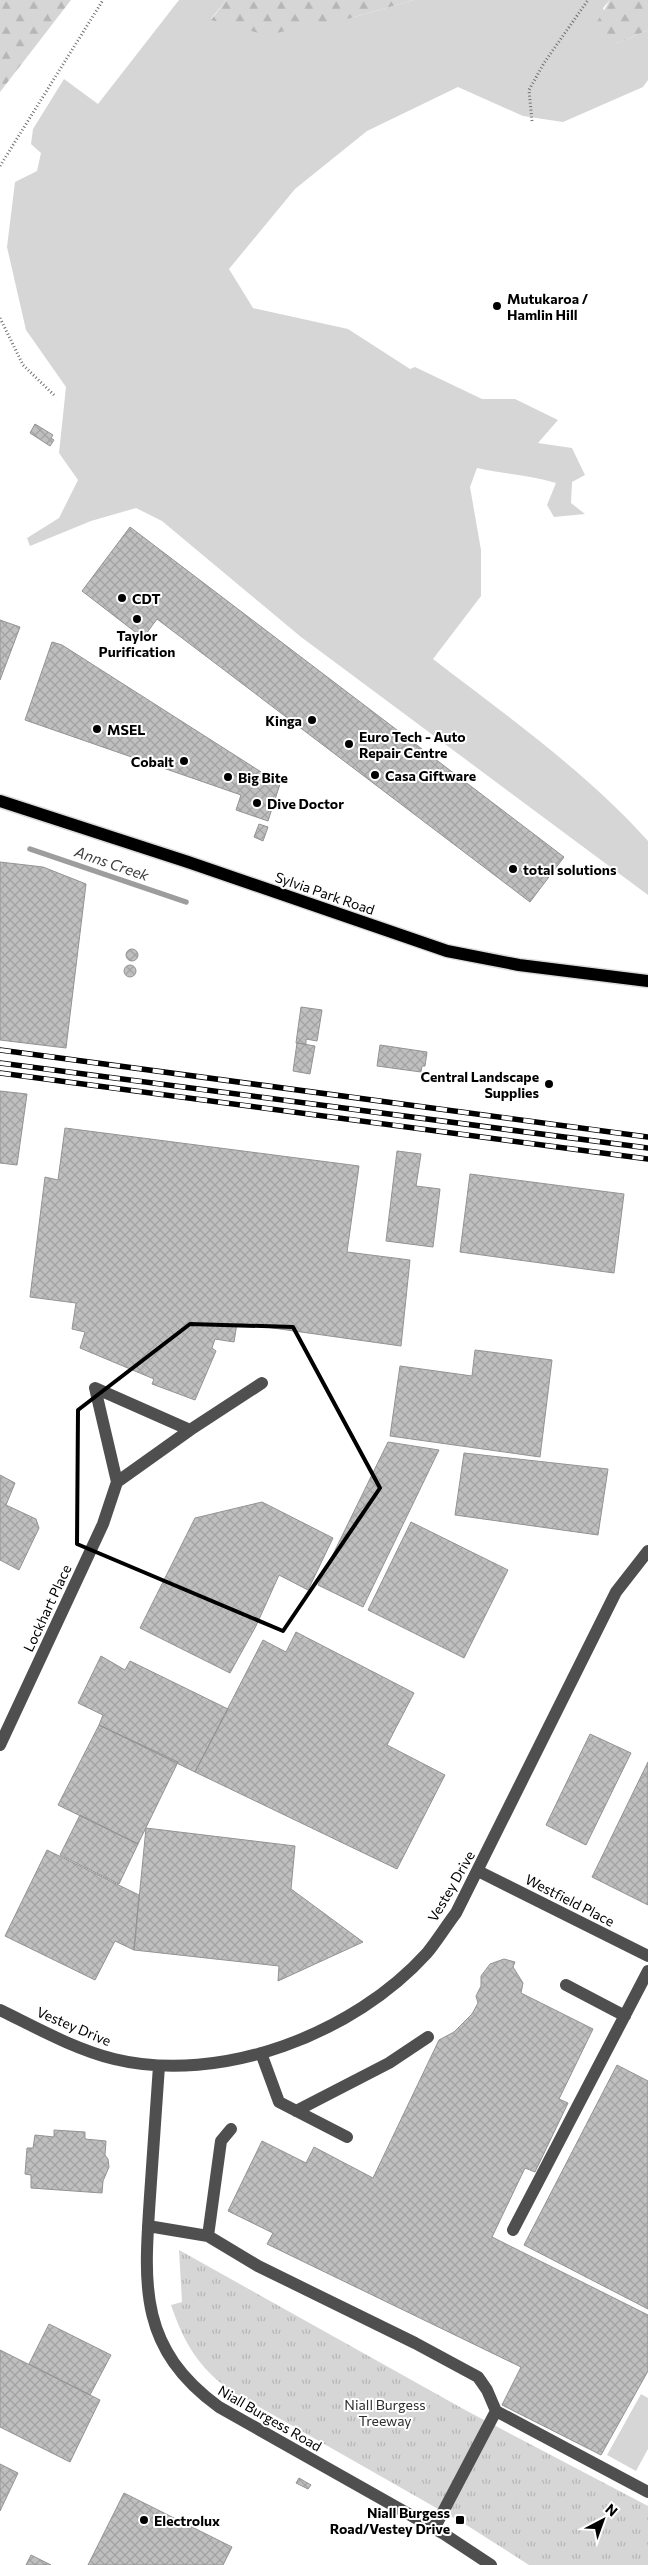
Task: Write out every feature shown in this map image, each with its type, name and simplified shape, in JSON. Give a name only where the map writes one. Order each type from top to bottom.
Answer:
[{"type":"main road","name":"Sylvia Park Road","points":[[0,801],[188,862],[447,951],[519,965],[648,981]]},
{"type":"street","points":[[190,1430],[95,1388],[117,1482],[190,1430],[262,1383]]},
{"type":"street","name":"Lockhart Place","points":[[0,1745],[103,1524],[117,1482]]},
{"type":"street","name":"Vestey Drive","points":[[0,2010],[68,2044],[114,2059],[159,2066],[215,2064],[282,2047],[343,2019],[383,1992],[426,1953],[456,1913],[616,1592],[648,1551]]},
{"type":"street","name":"Westfield Place","points":[[478,1872],[648,1956]]},
{"type":"street","points":[[513,2230],[648,1971]]},
{"type":"street","points":[[566,1985],[625,2016]]},
{"type":"street","points":[[296,2111],[389,2064],[428,2037]]},
{"type":"street","points":[[261,2053],[279,2102],[346,2137]]},
{"type":"street","name":"Niall Burgess Road","points":[[159,2066],[148,2226],[146,2289],[150,2310],[163,2345],[190,2382],[208,2399],[236,2417],[434,2529],[491,2565]]},
{"type":"street","points":[[208,2236],[221,2141],[231,2129]]},
{"type":"street","points":[[148,2226],[208,2236],[258,2266],[416,2343],[478,2377],[487,2390],[496,2411],[648,2492]]},
{"type":"street","points":[[434,2529],[496,2411]]},
{"type":"path","points":[[1,164],[103,0]]},
{"type":"path","points":[[532,121],[529,90],[544,62],[588,0]]},
{"type":"path","points":[[0,318],[23,365],[54,394]]},
{"type":"highlighted area","points":[[190,1324],[293,1327],[380,1488],[283,1631],[77,1544],[78,1410]]},
{"type":"green space","points":[[0,0],[71,0],[0,92]]},
{"type":"green space","points":[[179,0],[226,0],[211,19],[351,18],[414,0],[610,0],[603,8],[616,44],[648,30],[648,80],[643,87],[563,122],[523,116],[458,87],[367,131],[295,189],[229,269],[253,308],[348,329],[410,369],[415,367],[482,399],[515,399],[558,420],[538,443],[572,448],[585,475],[572,482],[571,503],[585,514],[554,517],[547,505],[556,483],[477,468],[470,487],[481,550],[481,596],[433,659],[545,745],[624,815],[648,841],[648,895],[301,637],[162,521],[136,508],[91,521],[30,546],[27,538],[59,518],[78,480],[59,453],[66,387],[26,330],[7,247],[15,182],[37,171],[41,153],[31,144],[33,129],[64,79],[98,104]]},
{"type":"green space","points":[[226,0],[414,0],[351,18],[266,35],[211,20]]},
{"type":"green space","points":[[610,0],[648,0],[648,30],[616,44],[594,27]]},
{"type":"green space","name":"Niall Burgess Treeway","points":[[179,2250],[467,2411],[648,2506],[648,2565],[529,2565],[468,2526],[231,2391],[210,2373],[193,2353],[176,2319],[171,2305],[182,2302]]},
{"type":"green space","points":[[641,2394],[648,2398],[648,2449],[636,2471],[607,2455]]},
{"type":"building","points":[[35,424],[53,435],[51,438],[54,440],[50,446],[30,433]]},
{"type":"building","points":[[130,527],[564,857],[530,902],[157,619],[143,638],[82,591]]},
{"type":"building","points":[[0,620],[20,627],[0,680]]},
{"type":"building","points":[[52,642],[62,645],[280,784],[268,821],[236,810],[241,795],[25,720]]},
{"type":"building","points":[[259,824],[268,827],[263,841],[254,837]]},
{"type":"building","points":[[0,862],[43,867],[86,884],[66,1048],[0,1040]]},
{"type":"building","points":[[134,949],[137,950],[137,960],[130,961],[127,960],[126,953],[127,950]]},
{"type":"building","points":[[128,965],[132,965],[136,971],[132,977],[128,977],[124,973],[124,969]]},
{"type":"building","points":[[301,1007],[322,1010],[317,1041],[306,1039],[306,1044],[296,1043]]},
{"type":"building","points":[[297,1043],[315,1046],[310,1074],[293,1071]]},
{"type":"building","points":[[380,1045],[427,1052],[425,1066],[422,1066],[421,1072],[377,1066]]},
{"type":"building","points":[[0,1091],[27,1094],[17,1165],[0,1163]]},
{"type":"building","points":[[65,1128],[359,1166],[347,1252],[410,1260],[401,1346],[237,1323],[234,1342],[215,1339],[212,1348],[216,1351],[195,1400],[152,1384],[154,1379],[80,1348],[85,1332],[72,1329],[76,1303],[30,1297],[45,1177],[58,1180]]},
{"type":"building","points":[[397,1151],[421,1154],[416,1186],[440,1189],[433,1247],[386,1241]]},
{"type":"building","points":[[470,1174],[624,1194],[614,1273],[460,1252]]},
{"type":"building","points":[[475,1350],[552,1360],[540,1457],[390,1436],[400,1366],[472,1376]]},
{"type":"building","points":[[388,1442],[439,1450],[363,1607],[318,1585]]},
{"type":"building","points":[[464,1453],[608,1469],[598,1535],[455,1515]]},
{"type":"building","points":[[0,1475],[15,1483],[6,1505],[36,1519],[39,1528],[19,1570],[0,1560]]},
{"type":"building","points":[[262,1502],[333,1538],[308,1590],[279,1575],[256,1626],[230,1673],[140,1628],[195,1518]]},
{"type":"building","points":[[411,1522],[508,1570],[464,1658],[368,1610]]},
{"type":"building","points":[[296,1632],[414,1693],[387,1745],[445,1775],[397,1869],[195,1772],[263,1640],[286,1652]]},
{"type":"building","points":[[101,1656],[125,1670],[130,1661],[228,1709],[195,1772],[99,1725],[103,1715],[78,1703]]},
{"type":"building","points":[[99,1725],[178,1762],[138,1844],[58,1805]]},
{"type":"building","points":[[590,1734],[631,1753],[586,1845],[546,1825]]},
{"type":"building","points":[[648,1762],[648,1905],[592,1877]]},
{"type":"building","points":[[80,1815],[138,1844],[119,1884],[60,1855]]},
{"type":"building","points":[[146,1828],[295,1846],[291,1889],[363,1942],[278,1981],[279,1966],[134,1950]]},
{"type":"building","points":[[47,1850],[139,1895],[134,1950],[115,1941],[95,1980],[5,1936]]},
{"type":"building","points":[[504,1959],[515,1962],[513,1967],[523,1983],[521,1993],[593,2029],[559,2099],[568,2103],[535,2172],[525,2168],[492,2237],[648,2315],[648,2371],[601,2455],[502,2405],[521,2367],[267,2244],[273,2233],[228,2211],[262,2141],[306,2163],[314,2147],[373,2178],[439,2040],[454,2032],[472,2014],[478,2003],[476,1996],[481,1986],[481,1976],[490,1964]]},
{"type":"building","points":[[617,2065],[648,2081],[648,2309],[524,2245]]},
{"type":"building","points":[[54,2130],[85,2132],[85,2139],[106,2141],[105,2155],[108,2159],[109,2167],[103,2181],[102,2193],[31,2188],[31,2175],[25,2174],[27,2148],[33,2148],[35,2135],[54,2137]]},
{"type":"building","points":[[49,2324],[111,2355],[90,2395],[29,2364]]},
{"type":"building","points":[[0,2350],[100,2400],[70,2462],[0,2427]]},
{"type":"building","points":[[0,2464],[18,2473],[0,2511]]},
{"type":"building","points":[[299,2478],[311,2485],[308,2489],[296,2483]]},
{"type":"building","name":"Electrolux","points":[[124,2493],[232,2547],[223,2565],[88,2565]]},
{"type":"building","points":[[31,2555],[51,2565],[26,2565]]},
{"type":"waterway","name":"Anns Creek","points":[[30,849],[186,902]]},
{"type":"railway","points":[[0,1050],[648,1137]]},
{"type":"railway","points":[[0,1063],[648,1148]]},
{"type":"railway","points":[[0,1073],[648,1159]]},
{"type":"place","name":"Mutukaroa / Hamlin Hill","points":[[497,306]]},
{"type":"place","name":"CDT","points":[[122,598]]},
{"type":"place","name":"Taylor Purification","points":[[137,619]]},
{"type":"place","name":"Kinga","points":[[312,720]]},
{"type":"place","name":"MSEL","points":[[97,729]]},
{"type":"place","name":"Euro Tech - Auto Repair Centre","points":[[349,744]]},
{"type":"place","name":"Cobalt","points":[[184,761]]},
{"type":"place","name":"Casa Giftware","points":[[375,775]]},
{"type":"place","name":"Big Bite","points":[[228,777]]},
{"type":"place","name":"Dive Doctor","points":[[257,803]]},
{"type":"place","name":"total solutions","points":[[513,869]]},
{"type":"place","name":"Central Landscape Supplies","points":[[549,1084]]},
{"type":"place","name":"Electrolux","points":[[144,2520]]},
{"type":"place","name":"Niall Burgess Road/Vestey Drive","points":[[460,2520]]}]
